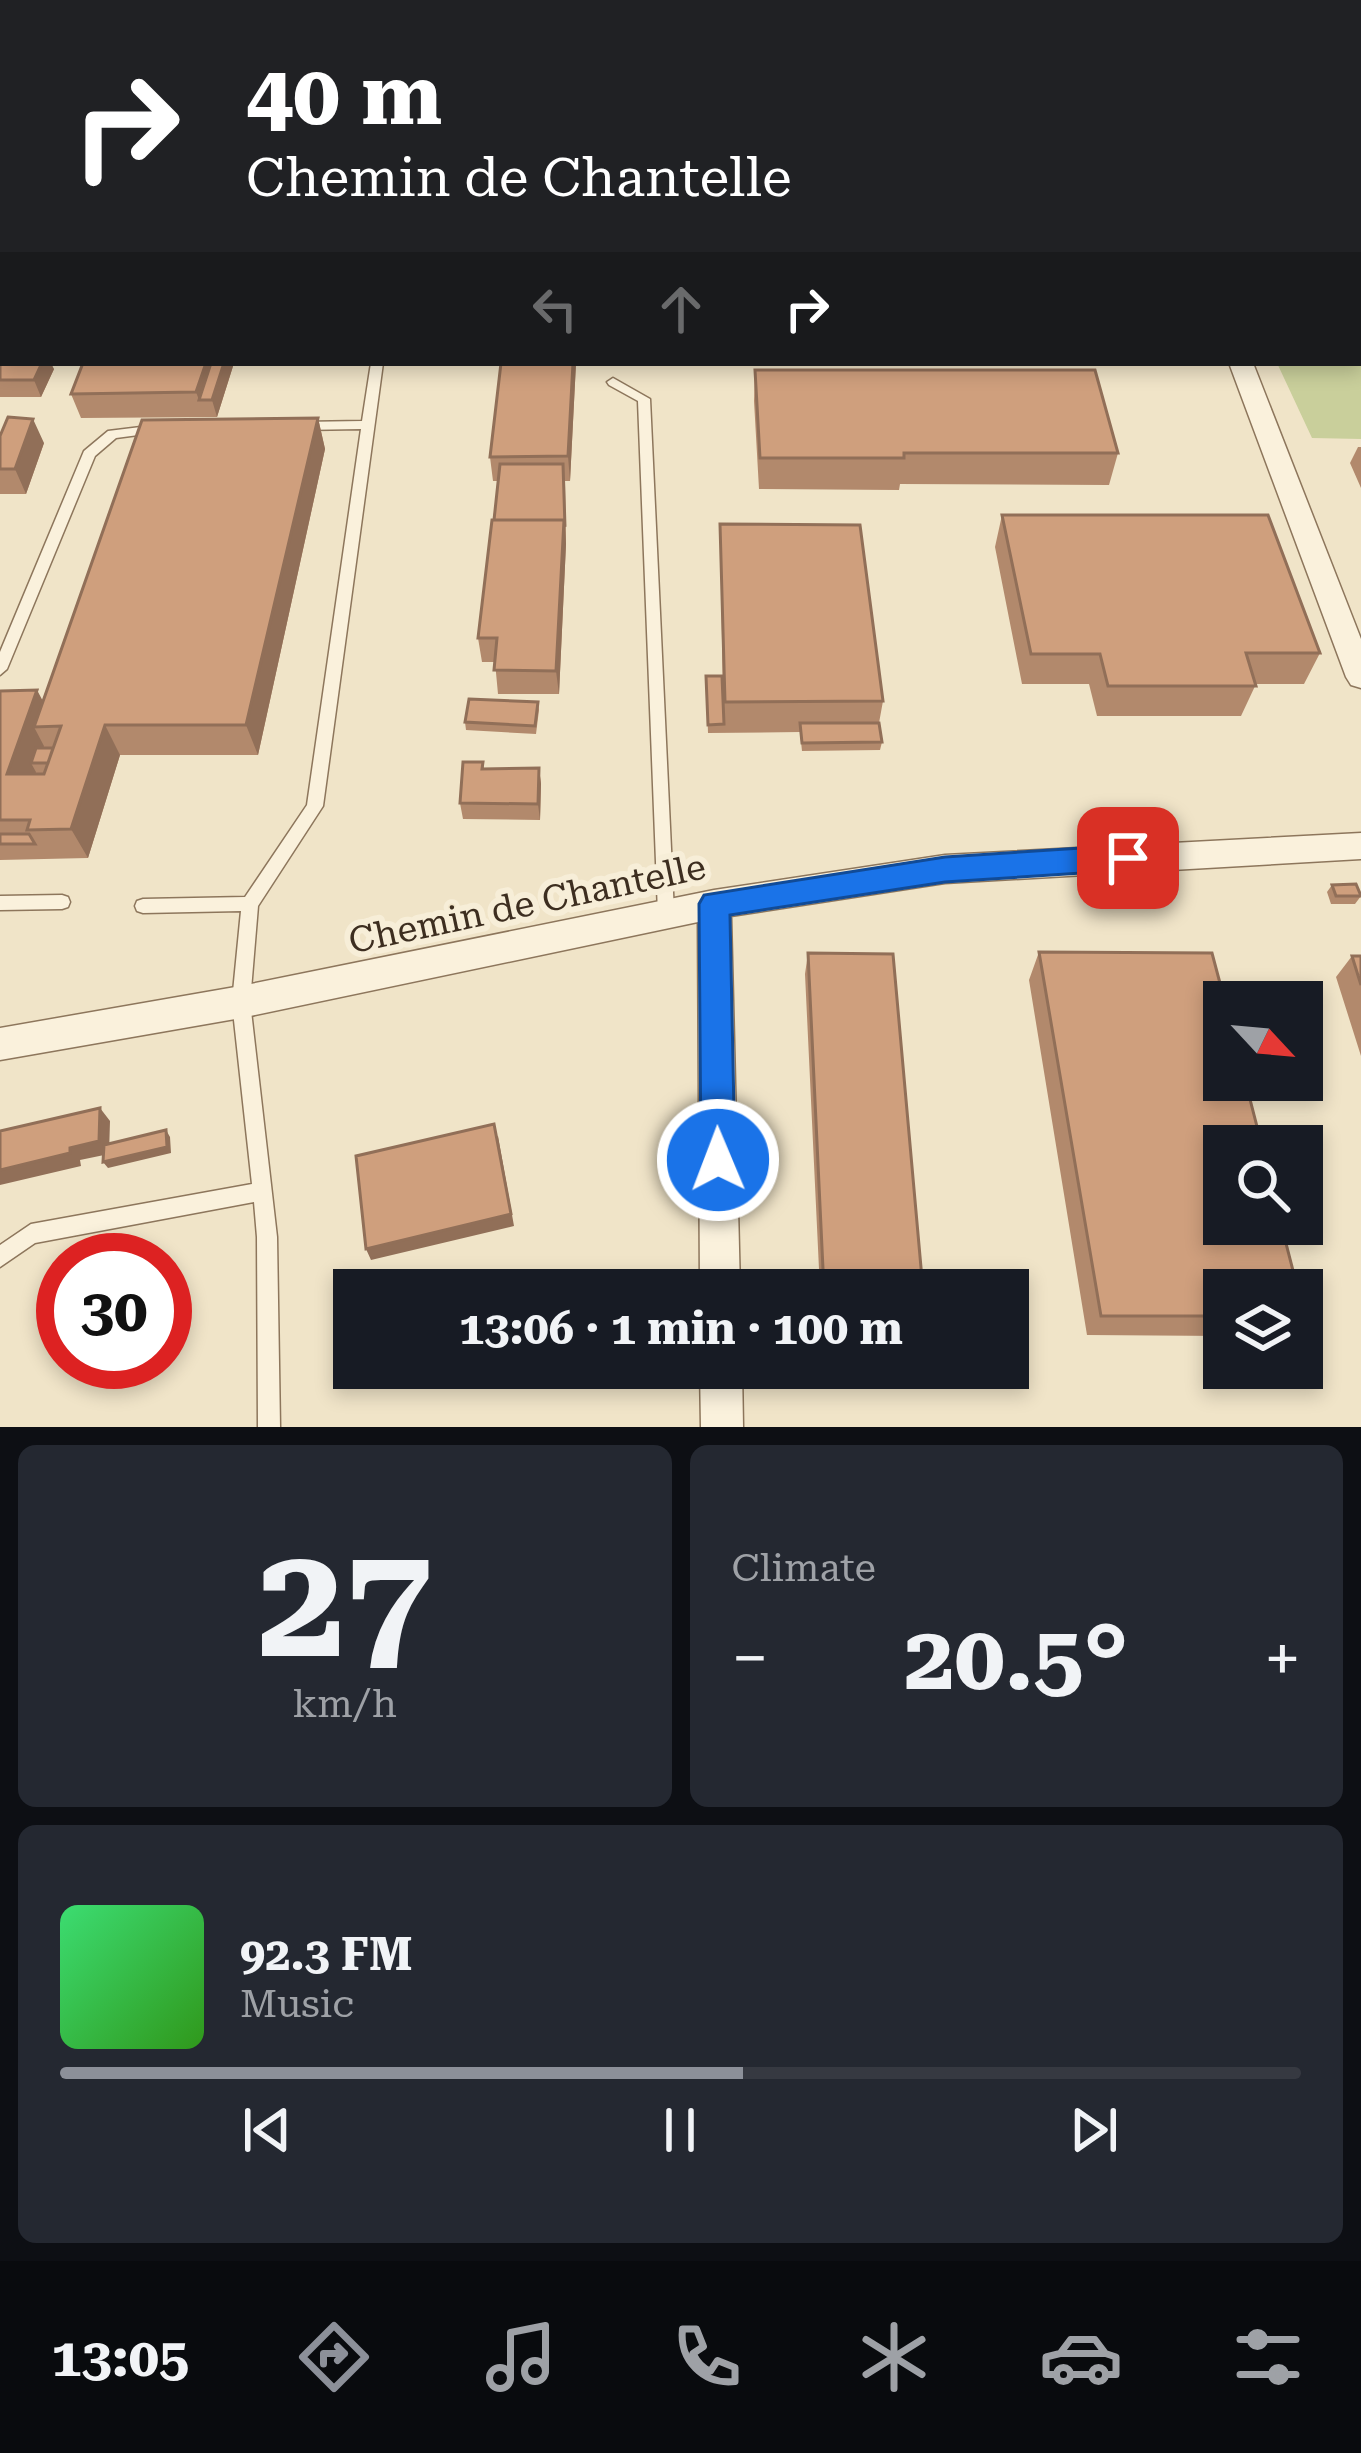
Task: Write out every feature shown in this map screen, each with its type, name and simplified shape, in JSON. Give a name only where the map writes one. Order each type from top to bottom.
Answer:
[{"type":"street","points":[[1242,366],[1361,677]]},
{"type":"street","name":"Chemin de Chantelle","points":[[0,1045],[242,1002],[714,904],[945,869],[1361,846]]},
{"type":"street","points":[[714,904],[720,1269]]},
{"type":"street","points":[[721,1389],[722,1427]]},
{"type":"lane","points":[[269,1427],[267,1237],[242,1002],[250,904],[315,806],[377,366]]},
{"type":"lane","points":[[613,382],[644,399],[665,914]]},
{"type":"lane","points":[[274,427],[368,424]]},
{"type":"lane","points":[[0,669],[89,454],[112,434],[181,429]]},
{"type":"lane","points":[[0,903],[62,902]]},
{"type":"lane","points":[[143,906],[250,904]]},
{"type":"lane","points":[[0,1257],[31,1234],[259,1192]]},
{"type":"green space","points":[[1278,366],[1361,366],[1361,439],[1312,438]]},
{"type":"building","points":[[0,366],[41,366],[34,380],[0,380]]},
{"type":"building","points":[[82,366],[205,366],[196,392],[71,394]]},
{"type":"building","points":[[210,366],[223,366],[212,400],[199,400]]},
{"type":"building","points":[[501,366],[573,366],[568,456],[490,457]]},
{"type":"building","points":[[755,370],[1095,370],[1118,453],[760,458]]},
{"type":"building","points":[[8,417],[33,419],[15,469],[0,469],[0,436]]},
{"type":"building","points":[[318,418],[246,725],[105,725],[71,829],[27,830],[30,820],[0,820],[0,691],[37,690],[7,774],[44,774],[61,726],[34,727],[142,420]]},
{"type":"building","points":[[500,464],[563,464],[565,527],[564,520],[494,520]]},
{"type":"building","points":[[1002,515],[1268,515],[1320,653],[1246,653],[1256,686],[1108,686],[1100,654],[1031,654]]},
{"type":"building","points":[[492,520],[564,520],[556,671],[494,670],[497,638],[478,638]]},
{"type":"building","points":[[720,524],[860,525],[883,701],[725,702]]},
{"type":"building","points":[[706,676],[722,676],[724,724],[708,725]]},
{"type":"building","points":[[469,699],[538,702],[535,726],[465,722]]},
{"type":"building","points":[[800,723],[879,723],[882,742],[802,743]]},
{"type":"building","points":[[36,748],[53,748],[48,763],[31,763]]},
{"type":"building","points":[[463,762],[483,762],[482,769],[539,768],[538,804],[460,803]]},
{"type":"building","points":[[0,834],[29,834],[35,844],[0,844]]},
{"type":"building","points":[[1356,884],[1361,896],[1336,896],[1332,885]]},
{"type":"building","points":[[1039,952],[1212,953],[1219,981],[1203,981],[1203,1101],[1250,1101],[1257,1125],[1203,1125],[1203,1245],[1286,1245],[1293,1269],[1203,1269],[1203,1316],[1101,1316]]},
{"type":"building","points":[[808,953],[893,954],[921,1269],[823,1269]]},
{"type":"building","points":[[1352,956],[1361,956],[1361,985]]},
{"type":"building","points":[[100,1108],[99,1141],[0,1170],[0,1131]]},
{"type":"building","points":[[494,1124],[511,1214],[366,1249],[356,1156]]},
{"type":"building","points":[[166,1130],[167,1147],[103,1162],[104,1145]]},
{"type":"route","points":[[718,1160],[714,904],[945,869],[1128,858]]}]
